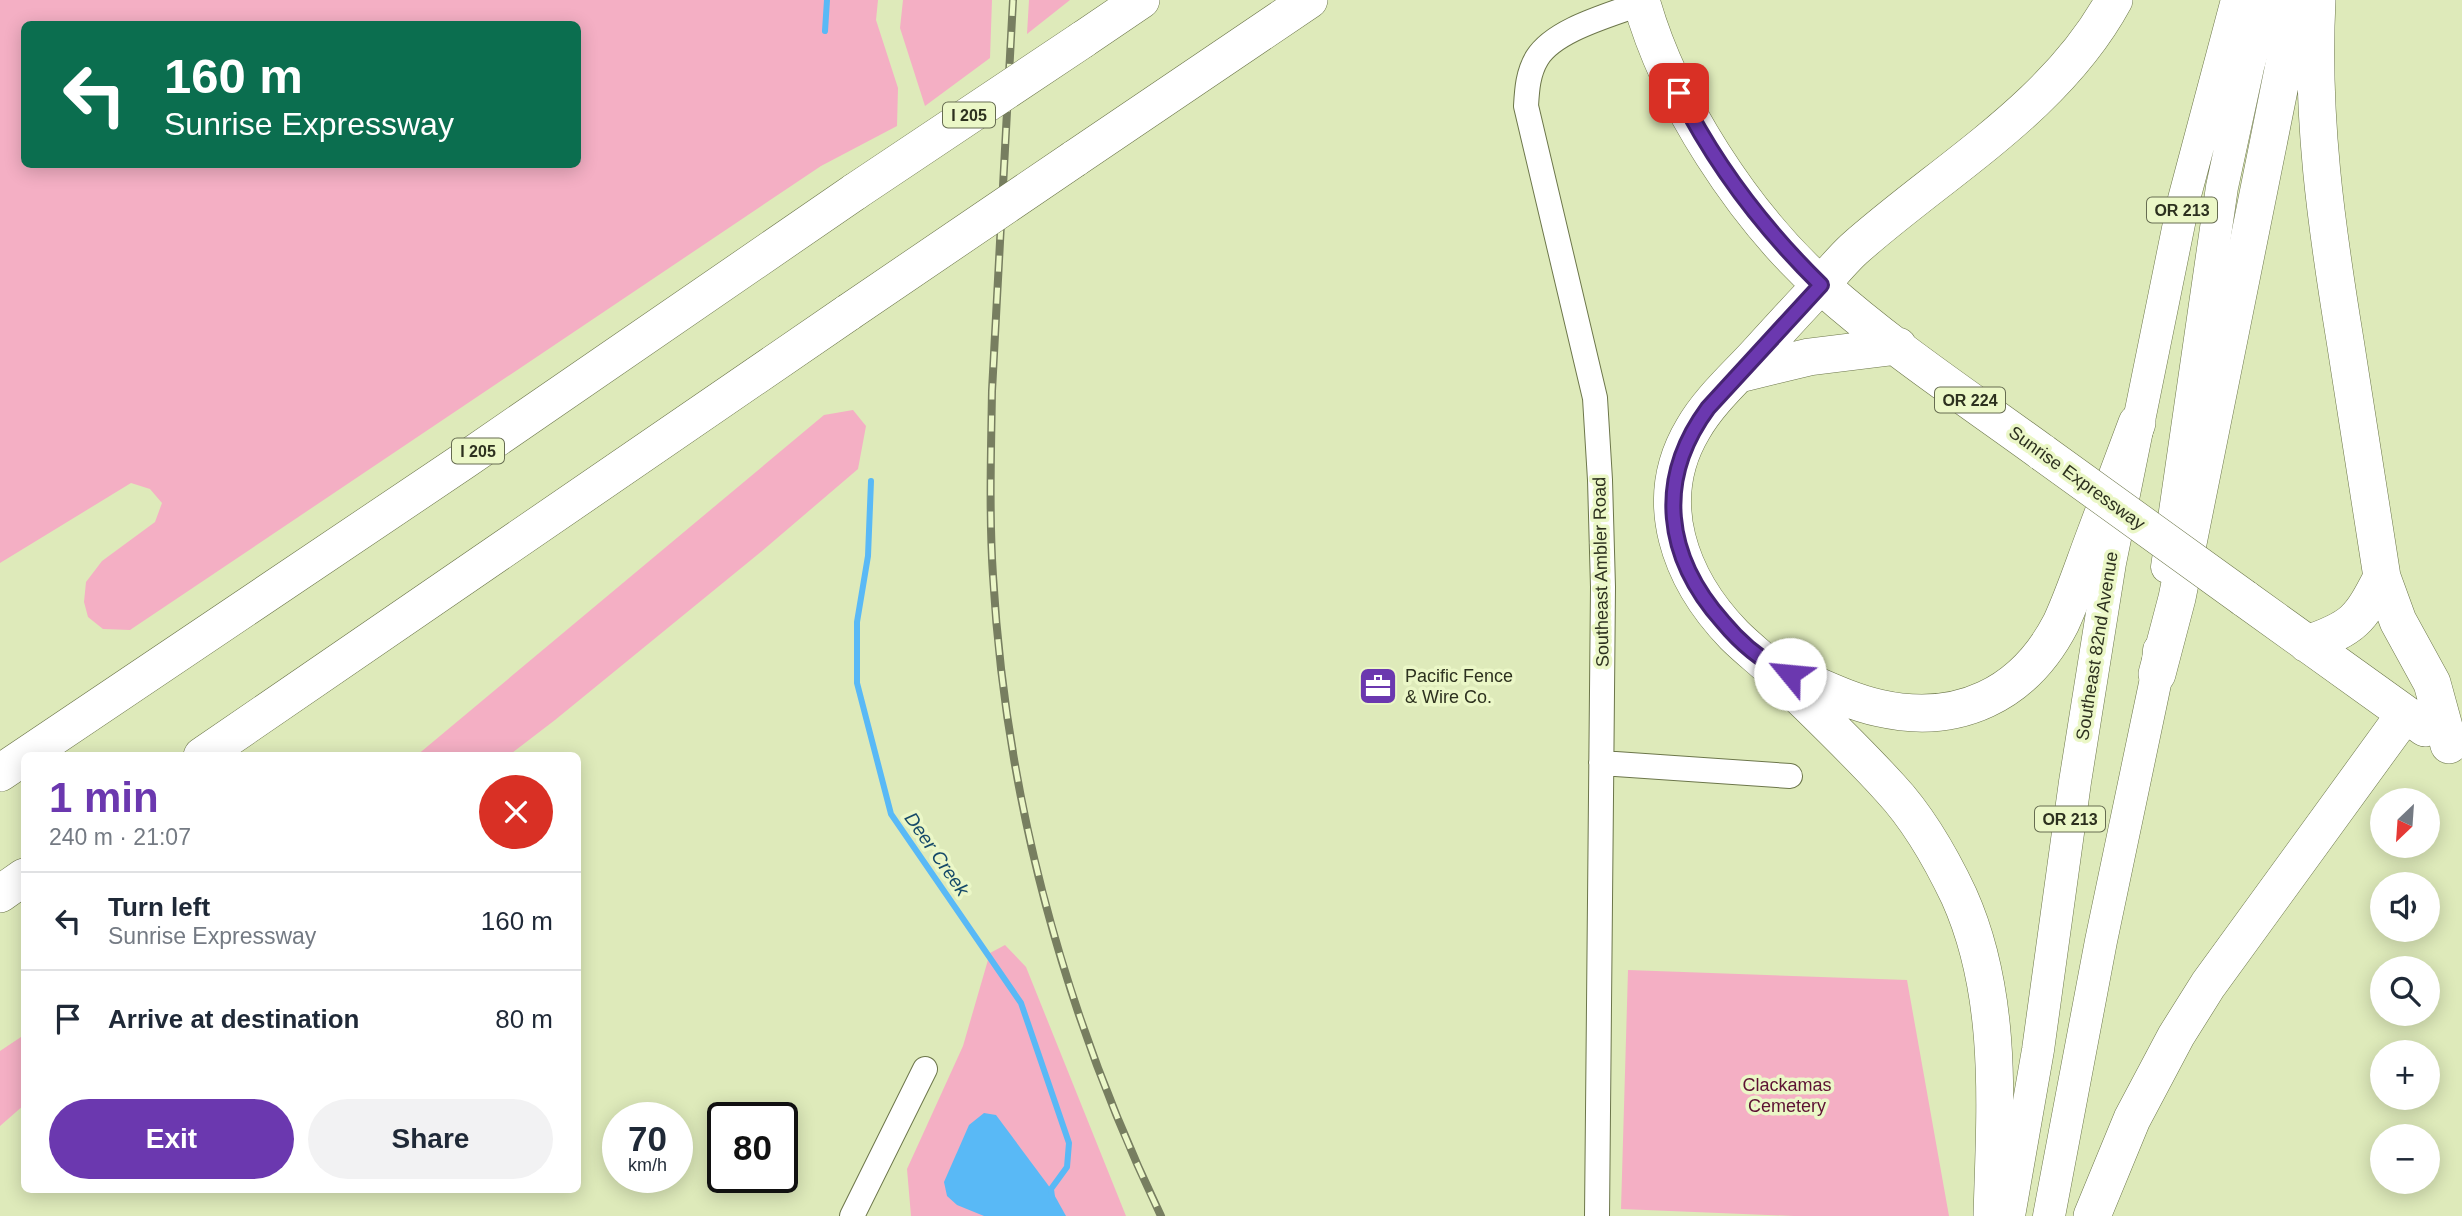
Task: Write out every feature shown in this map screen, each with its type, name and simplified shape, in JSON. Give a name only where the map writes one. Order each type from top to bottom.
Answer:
[{"type":"highway","name":"I 205","points":[[29,752],[465,460],[856,191],[1141,0]]},
{"type":"highway","points":[[208,752],[1309,0]]},
{"type":"highway","points":[[1992,1216],[1996,1102],[1991,1016],[1978,951],[1959,896],[1932,846],[1894,792],[1768,665],[1733,634],[1705,600],[1685,565],[1674,527],[1674,487],[1684,447],[1693,428],[1708,408],[1851,251],[2015,118],[2050,85],[2087,44],[2114,0]]},
{"type":"highway","name":"OR 213","points":[[2157,674],[2177,598],[2297,0]]},
{"type":"highway","points":[[2316,0],[2318,149],[2331,251],[2382,577],[2399,621],[2432,683],[2456,750]]},
{"type":"highway","name":"Sunrise Expressway","points":[[1642,2],[1670,74],[1721,165],[1782,246],[1821,285],[1898,346],[2307,644]]},
{"type":"highway","points":[[1739,374],[1805,358],[1898,346]]},
{"type":"highway","points":[[1768,665],[1856,701],[1904,713],[1933,714],[1954,711],[1977,704],[2000,692],[2021,677],[2036,660],[2060,624],[2137,423]]},
{"type":"highway","points":[[2307,644],[2352,625],[2368,606],[2382,577]]},
{"type":"highway","name":"OR 224","points":[[2307,644],[2456,750]]},
{"type":"highway","points":[[0,753],[97,706]]},
{"type":"highway","points":[[2092,1216],[2132,1119],[2176,1036],[2208,985],[2404,714]]},
{"type":"highway","name":"I 205","points":[[0,772],[21,758]]},
{"type":"highway","points":[[0,894],[21,879]]},
{"type":"main road","name":"Southeast 82nd Avenue","points":[[2009,1216],[2038,1050],[2075,782],[2108,577],[2184,199],[2237,0]]},
{"type":"main road","points":[[2157,674],[2166,574],[2218,214],[2229,149],[2267,0]]},
{"type":"main road","name":"OR 213","points":[[2049,1216],[2101,941],[2157,674]]},
{"type":"street","name":"Southeast Ambler Road","points":[[1597,1216],[1603,587],[1595,398],[1526,106],[1528,83],[1537,58],[1555,39],[1642,2]]},
{"type":"street","points":[[1601,763],[1790,776]]},
{"type":"street","points":[[852,1216],[925,1069]]},
{"type":"green space","points":[[0,0],[878,0],[876,20],[898,88],[897,126],[821,166],[130,630],[103,629],[88,617],[84,602],[86,582],[102,561],[155,522],[162,503],[150,489],[131,483],[0,563]]},
{"type":"green space","points":[[903,0],[992,0],[990,58],[925,106],[900,28]]},
{"type":"green space","points":[[1029,0],[1070,0],[1027,34]]},
{"type":"green space","points":[[853,410],[866,426],[858,469],[762,551],[513,752],[421,752],[824,415]]},
{"type":"green space","points":[[1005,945],[1026,967],[1126,1216],[911,1216],[907,1169],[963,1046],[990,953]]},
{"type":"green space","name":"Clackamas Cemetery","points":[[1628,970],[1907,980],[1949,1216],[1794,1216],[1621,1209]]},
{"type":"green space","points":[[21,1037],[21,1108],[0,1126],[0,1051]]},
{"type":"water","points":[[984,1113],[996,1115],[1051,1189],[1066,1216],[984,1216],[957,1205],[947,1196],[944,1182],[969,1125]]},
{"type":"waterway","name":"Deer Creek","points":[[825,31],[827,0]]},
{"type":"waterway","name":"Deer Creek","points":[[871,481],[868,556],[857,622],[857,683],[891,814],[1021,1003],[1069,1143],[1067,1167],[1051,1189],[1052,1197]]},
{"type":"railway","points":[[1013,0],[992,391],[991,530],[1000,659],[1011,742],[1027,824],[1069,984],[1096,1063],[1161,1216]]},
{"type":"place","name":"Pacific Fence & Wire Co.","points":[[1378,686]]},
{"type":"route","points":[[1679,93],[1709,146],[1747,203],[1786,251],[1821,285],[1708,408],[1693,428],[1677,468],[1672,506],[1678,546],[1694,583],[1705,600],[1749,649],[1768,665],[1790,674]]}]
